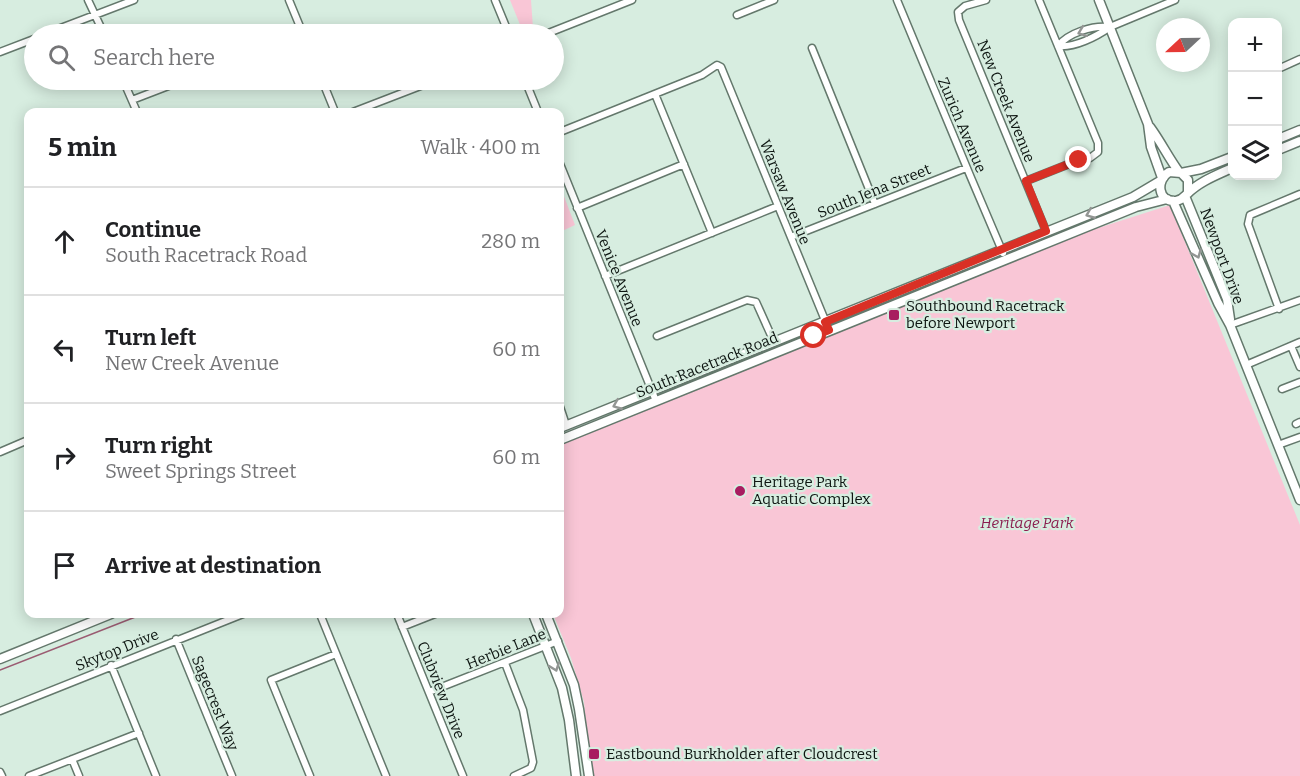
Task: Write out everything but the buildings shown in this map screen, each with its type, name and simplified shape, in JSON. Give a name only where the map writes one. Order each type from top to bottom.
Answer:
[{"type":"main road","points":[[1099,0],[1148,124],[1167,157],[1188,180],[1186,195]]},
{"type":"main road","points":[[1148,124],[1151,147],[1161,180],[1161,192],[1170,200],[1180,200],[1202,182],[1228,170]]},
{"type":"main road","points":[[1282,137],[1300,130]]},
{"type":"main road","points":[[1282,148],[1300,141]]},
{"type":"main road","points":[[1161,180],[1169,172],[1201,169],[1228,159]]},
{"type":"main road","name":"South Racetrack Road","points":[[564,438],[656,401],[1001,249],[1133,197],[1161,180]]},
{"type":"main road","name":"Newport Drive","points":[[1186,195],[1227,299],[1230,326]]},
{"type":"main road","name":"South Racetrack Road","points":[[564,427],[774,342],[827,326],[1006,259],[1136,207],[1170,200]]},
{"type":"main road","name":"Newport Drive","points":[[1170,200],[1230,326],[1300,500]]},
{"type":"main road","points":[[0,659],[101,618]]},
{"type":"main road","points":[[535,618],[558,672],[566,704],[576,776]]},
{"type":"main road","points":[[548,618],[574,685],[589,776]]},
{"type":"street","points":[[88,0],[100,24]]},
{"type":"street","points":[[72,24],[134,0]]},
{"type":"street","points":[[289,0],[297,24]]},
{"type":"street","points":[[495,0],[505,24]]},
{"type":"street","points":[[564,27],[632,0]]},
{"type":"street","points":[[737,15],[774,0]]},
{"type":"street","name":"Zurich Avenue","points":[[897,0],[1006,259]]},
{"type":"street","name":"New Creek Avenue","points":[[986,0],[965,6],[958,12],[959,20],[1046,231]]},
{"type":"street","points":[[1026,181],[1079,160],[1090,158],[1098,152],[1098,142],[1039,0]]},
{"type":"street","points":[[1058,46],[1067,47],[1175,0]]},
{"type":"street","points":[[0,52],[24,43]]},
{"type":"street","points":[[812,48],[875,204]]},
{"type":"street","points":[[1282,67],[1300,59]]},
{"type":"street","name":"Warsaw Avenue","points":[[655,94],[702,75],[717,65],[721,67],[827,326]]},
{"type":"street","points":[[128,90],[135,108]]},
{"type":"street","points":[[132,100],[158,90]]},
{"type":"street","points":[[326,90],[333,108]]},
{"type":"street","points":[[363,108],[410,90]]},
{"type":"street","points":[[529,90],[536,108]]},
{"type":"street","points":[[564,130],[655,94],[712,233]]},
{"type":"street","points":[[577,208],[684,164]]},
{"type":"street","name":"South Jena Street","points":[[791,237],[966,168]]},
{"type":"street","name":"Venice Avenue","points":[[564,174],[656,401]]},
{"type":"street","points":[[1279,309],[1248,224],[1250,214],[1300,194]]},
{"type":"street","points":[[605,276],[778,206]]},
{"type":"street","points":[[657,336],[747,300],[756,302],[760,307],[774,342]]},
{"type":"street","points":[[1230,326],[1300,300]]},
{"type":"street","points":[[1246,365],[1300,342]]},
{"type":"street","points":[[1291,345],[1300,367]]},
{"type":"street","points":[[1282,389],[1300,382]]},
{"type":"street","points":[[1278,445],[1300,437]]},
{"type":"street","points":[[0,452],[24,442]]},
{"type":"street","name":"Skytop Drive","points":[[0,711],[232,618]]},
{"type":"street","points":[[322,618],[386,776]]},
{"type":"street","name":"Clubview Drive","points":[[399,618],[463,776]]},
{"type":"street","points":[[402,627],[425,618]]},
{"type":"street","name":"Sagecrest Way","points":[[176,639],[232,776]]},
{"type":"street","name":"Herbie Lane","points":[[429,692],[558,641]]},
{"type":"street","points":[[310,776],[271,680],[336,654]]},
{"type":"street","points":[[505,663],[523,710],[533,762],[531,768],[514,776]]},
{"type":"street","points":[[111,665],[156,776]]},
{"type":"street","points":[[29,776],[139,733]]},
{"type":"street","points":[[72,759],[79,776]]},
{"type":"street","points":[[0,772],[2,776]]},
{"type":"green space","points":[[510,0],[531,0],[533,24],[520,24]]},
{"type":"green space","points":[[564,196],[575,225],[564,230]]},
{"type":"green space","name":"Heritage Park","points":[[1170,205],[1300,525],[1300,776],[591,776],[584,702],[571,658],[555,618],[564,618],[564,442],[814,336],[1020,253]]},
{"type":"waterway","points":[[0,670],[133,618]]},
{"type":"place","name":"Southbound Racetrack before Newport","points":[[894,315]]},
{"type":"place","name":"Heritage Park Aquatic Complex","points":[[740,491]]},
{"type":"place","name":"Eastbound Burkholder after Cloudcrest","points":[[594,754]]},
{"type":"route","points":[[814,336],[829,330],[825,322],[1046,231],[1026,181],[1079,160]]}]
